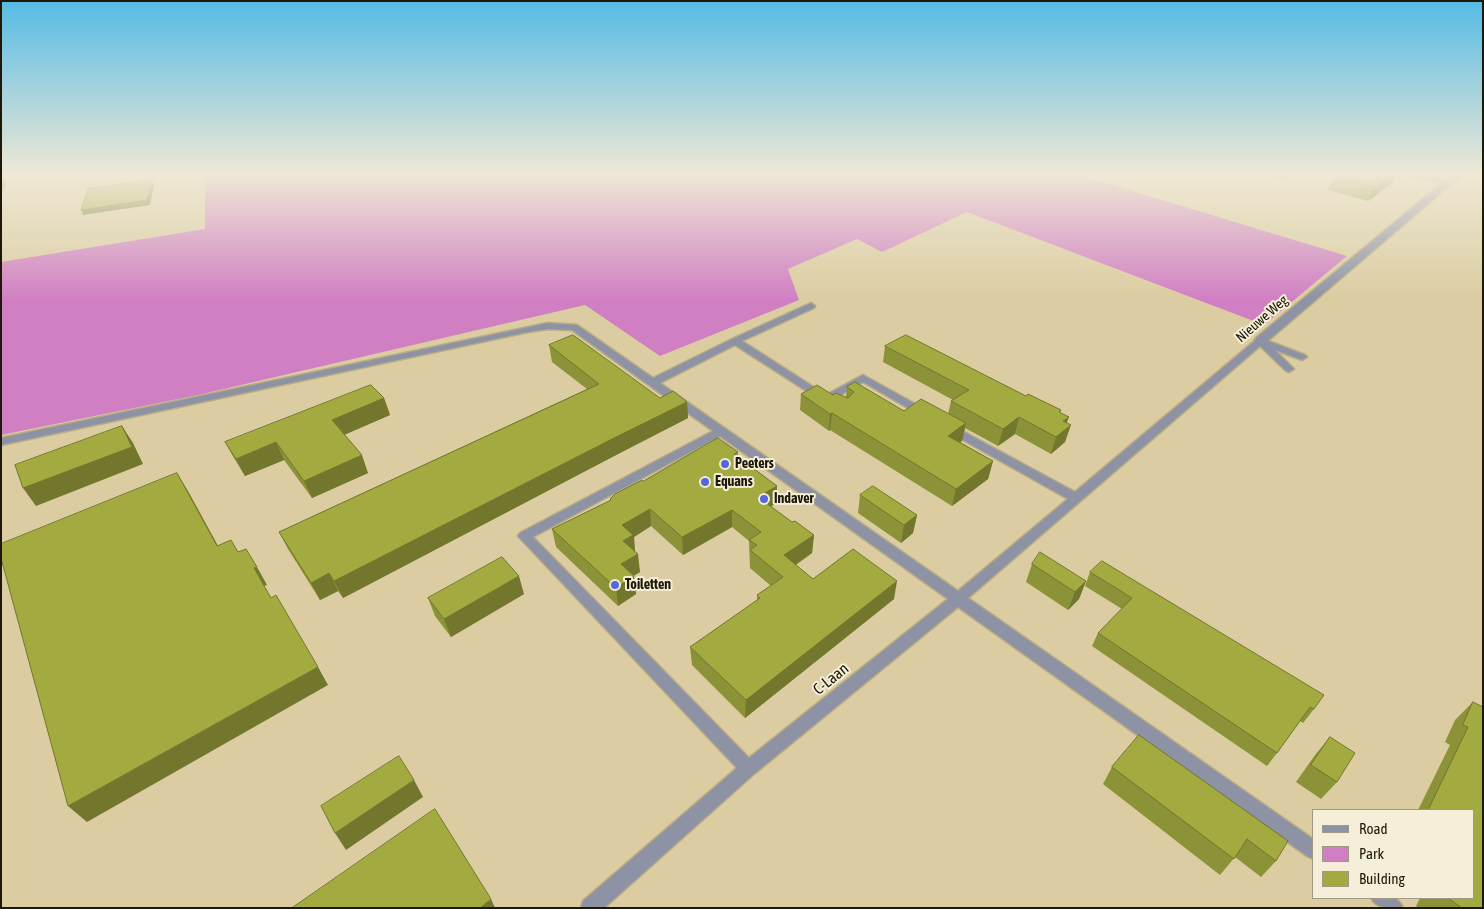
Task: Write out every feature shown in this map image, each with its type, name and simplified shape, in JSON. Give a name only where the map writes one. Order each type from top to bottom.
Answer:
[{"type":"street","name":"Nieuwe Weg","points":[[1260,340],[1408,215]]},
{"type":"lane","points":[[651,383],[811,306]]},
{"type":"lane","points":[[1,442],[548,326],[574,327],[957,600],[1312,849]]},
{"type":"lane","points":[[1260,340],[1302,357]]},
{"type":"lane","points":[[1260,340],[1289,369]]},
{"type":"lane","name":"Nieuwe Weg","points":[[1097,480],[1260,340]]},
{"type":"lane","points":[[735,341],[838,407]]},
{"type":"lane","points":[[826,399],[863,378],[1076,498]]},
{"type":"lane","points":[[720,432],[524,536],[748,769]]},
{"type":"lane","name":"C-Laan","points":[[590,908],[748,769],[957,600],[1097,480]]},
{"type":"lane","points":[[1381,899],[1394,908]]},
{"type":"green space","points":[[205,215],[960,215],[882,252],[857,239],[788,269],[799,300],[660,356],[585,305],[198,395],[1,435],[1,262],[205,229]]},
{"type":"green space","points":[[976,215],[1213,215],[1347,256],[1264,325]]},
{"type":"building","points":[[573,335],[660,398],[673,391],[687,402],[334,581],[329,573],[311,583],[279,532],[599,384],[549,345]]},
{"type":"building","points":[[906,335],[1026,396],[1028,394],[1061,410],[1059,412],[1069,417],[1063,421],[1071,425],[1056,437],[1019,417],[1003,429],[951,401],[969,390],[885,346]]},
{"type":"building","points":[[855,382],[904,411],[921,399],[966,423],[948,436],[993,461],[956,489],[832,413],[830,414],[801,394],[817,385],[833,395],[836,393],[848,398],[854,392],[847,387]]},
{"type":"building","points":[[371,385],[384,398],[332,420],[362,455],[304,481],[276,442],[236,459],[225,442]]},
{"type":"building","points":[[122,426],[132,447],[23,488],[15,465]]},
{"type":"building","points":[[718,438],[738,452],[734,454],[777,486],[758,497],[792,522],[795,521],[814,535],[784,555],[813,579],[853,549],[897,581],[746,700],[690,647],[760,598],[757,595],[783,577],[750,550],[757,545],[749,540],[761,532],[732,510],[682,537],[650,509],[622,525],[633,535],[623,541],[638,554],[621,564],[634,576],[616,588],[552,529],[611,500],[615,494],[643,481]]},
{"type":"building","points":[[177,473],[217,546],[231,540],[238,552],[246,549],[257,567],[254,568],[271,598],[276,595],[318,667],[68,806],[1,558],[1,544]]},
{"type":"building","points":[[873,486],[917,515],[904,525],[860,495]]},
{"type":"building","points":[[1040,552],[1086,581],[1075,592],[1032,564]]},
{"type":"building","points":[[502,557],[519,576],[444,619],[428,598]]},
{"type":"building","points":[[1102,561],[1324,695],[1314,709],[1310,707],[1277,753],[1098,633],[1132,598],[1090,572]]},
{"type":"building","points":[[1473,702],[1483,707],[1483,908],[1462,908],[1449,899],[1474,899],[1474,809],[1428,809],[1468,727],[1463,725]]},
{"type":"building","points":[[1139,735],[1288,841],[1276,861],[1247,839],[1234,859],[1112,767]]},
{"type":"building","points":[[1330,737],[1355,753],[1337,782],[1311,765]]},
{"type":"building","points":[[399,756],[414,780],[335,833],[321,806]]},
{"type":"building","points":[[435,809],[491,899],[480,908],[292,908]]},
{"type":"place","name":"Peeters","points":[[725,464]]},
{"type":"place","name":"Equans","points":[[705,482]]},
{"type":"place","name":"Indaver","points":[[764,499]]},
{"type":"place","name":"Toiletten","points":[[615,585]]}]
